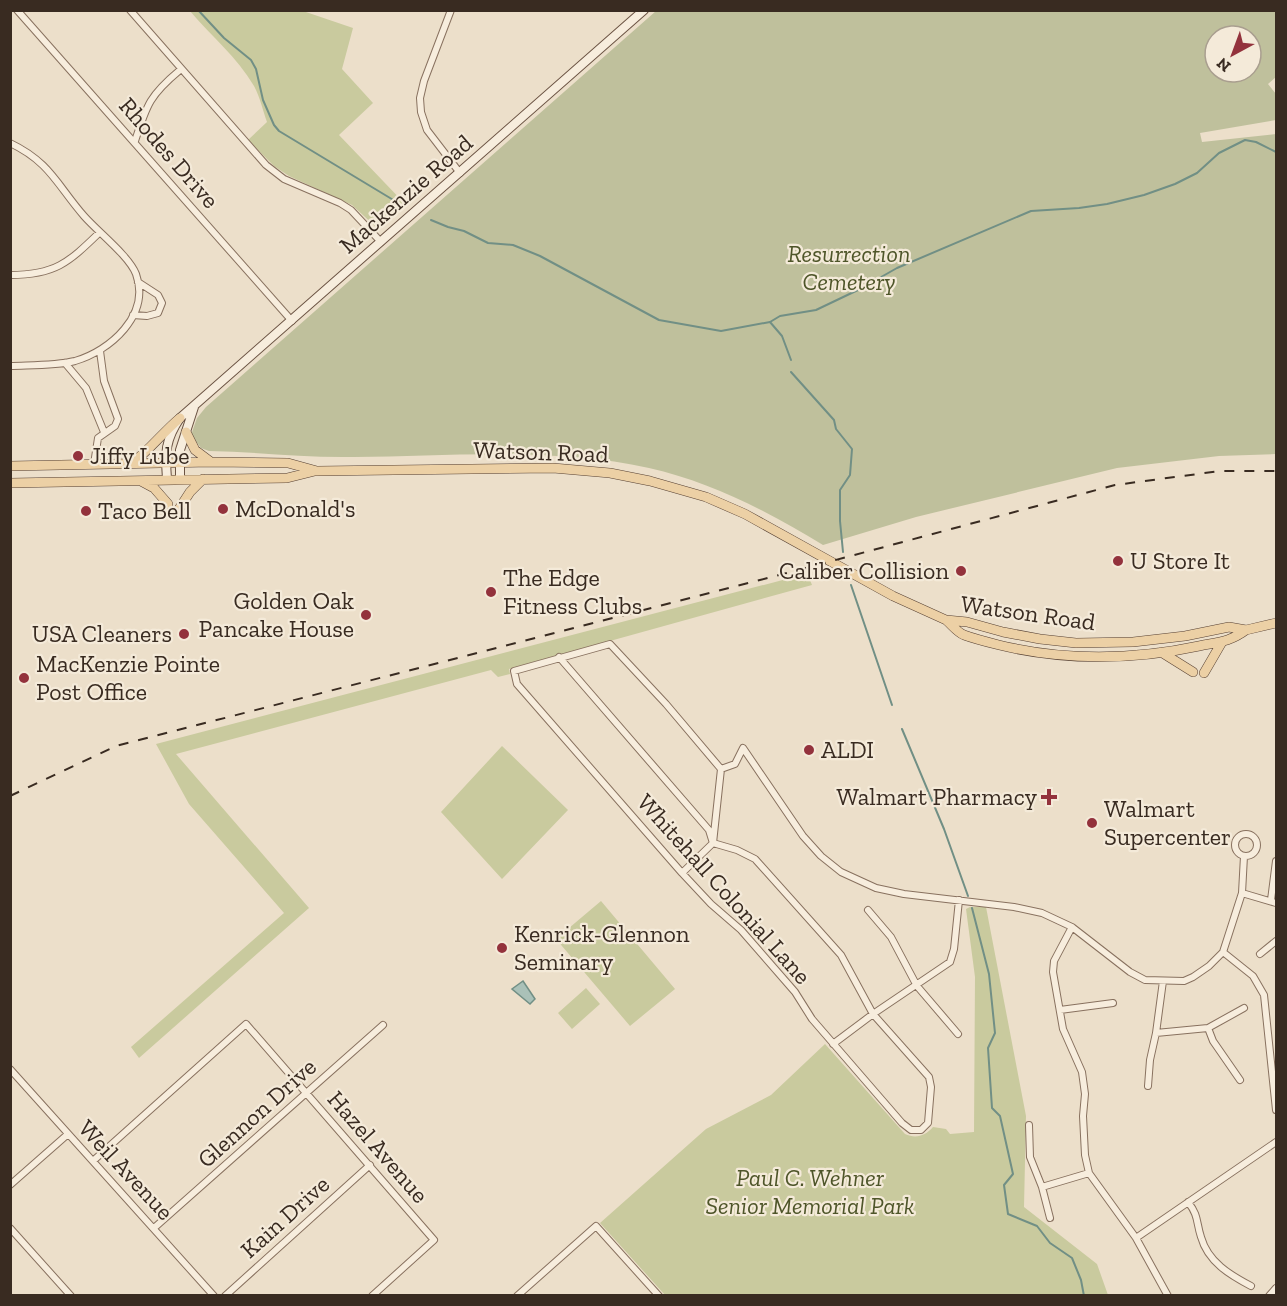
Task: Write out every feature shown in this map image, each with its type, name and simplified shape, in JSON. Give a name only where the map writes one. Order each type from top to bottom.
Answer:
[{"type":"main road","name":"Mackenzie Road","points":[[167,479],[168,438],[180,418],[644,10]]},
{"type":"main road","points":[[180,479],[180,450],[194,407]]},
{"type":"main road","points":[[132,463],[149,450],[163,432],[180,418]]},
{"type":"main road","points":[[186,432],[195,450],[211,462]]},
{"type":"main road","name":"Watson Road","points":[[10,466],[179,461],[288,463],[317,471]]},
{"type":"main road","name":"Watson Road","points":[[10,483],[287,478],[317,471],[553,468],[602,472],[650,481],[728,506],[893,596],[946,620],[962,634],[1009,647],[1035,652],[1087,656],[1161,652],[1234,639],[1246,630]]},
{"type":"main road","points":[[179,509],[190,492],[203,479]]},
{"type":"main road","points":[[139,480],[154,488],[168,504]]},
{"type":"main road","name":"Watson Road","points":[[946,620],[967,622],[1019,636],[1076,643],[1116,644],[1185,636],[1229,627],[1246,630],[1276,623]]},
{"type":"main road","points":[[1204,673],[1222,642]]},
{"type":"main road","points":[[1161,652],[1193,672]]},
{"type":"street","name":"Rhodes Drive","points":[[17,10],[292,321]]},
{"type":"street","points":[[130,10],[180,70],[266,165],[284,179],[351,210],[381,242]]},
{"type":"street","points":[[451,10],[424,81],[420,98],[421,112],[427,130],[460,173]]},
{"type":"street","points":[[135,141],[150,99],[166,81],[180,70]]},
{"type":"street","points":[[10,142],[29,152],[44,164],[76,208],[129,261],[138,282],[139,296],[133,315],[119,335],[100,351],[65,363],[10,366]]},
{"type":"street","points":[[10,275],[30,275],[53,270],[72,259],[99,233]]},
{"type":"street","points":[[133,315],[154,315],[158,313],[162,303],[158,295],[138,282]]},
{"type":"street","points":[[94,464],[98,438],[115,426],[118,419],[104,381],[100,351]]},
{"type":"street","points":[[65,363],[86,388],[104,432]]},
{"type":"street","points":[[682,873],[713,843],[720,769],[666,704],[610,644],[559,657],[708,830],[713,843]]},
{"type":"street","name":"Whitehall Colonial Lane","points":[[559,657],[514,671],[517,684],[682,873],[711,904],[741,930],[795,992],[812,1019],[902,1122],[911,1130],[921,1130],[928,1123],[931,1087],[929,1077],[873,1014]]},
{"type":"street","points":[[720,769],[735,764],[743,748],[803,836],[821,856],[842,872],[876,888],[904,894],[1014,907],[1042,913],[1072,927],[1130,972],[1145,980],[1175,982],[1193,977],[1223,952],[1242,893],[1244,856]]},
{"type":"street","points":[[713,843],[737,850],[754,859],[841,955],[873,1014]]},
{"type":"street","points":[[1242,893],[1274,902],[1276,861]]},
{"type":"street","points":[[833,1044],[950,962],[954,949],[959,900]]},
{"type":"street","points":[[868,910],[891,937],[916,986],[958,1034]]},
{"type":"street","points":[[1072,927],[1054,961],[1053,972],[1063,1029],[1082,1072],[1085,1094],[1083,1116],[1085,1155],[1089,1173],[1136,1238],[1168,1296]]},
{"type":"street","points":[[1260,954],[1276,941]]},
{"type":"street","points":[[1223,952],[1253,976],[1264,995],[1276,1110]]},
{"type":"street","points":[[1148,1086],[1148,1071],[1163,981]]},
{"type":"street","points":[[1059,1010],[1113,1002]]},
{"type":"street","points":[[1156,1033],[1208,1028],[1244,1008]]},
{"type":"street","name":"Hazel Avenue","points":[[94,1160],[246,1024],[434,1240],[372,1296]]},
{"type":"street","name":"Glennon Drive","points":[[154,1228],[383,1025]]},
{"type":"street","points":[[1208,1028],[1213,1041],[1240,1080]]},
{"type":"street","name":"Weil Avenue","points":[[10,1069],[214,1296]]},
{"type":"street","points":[[1029,1125],[1030,1157],[1042,1187],[1050,1218]]},
{"type":"street","points":[[10,1185],[68,1134]]},
{"type":"street","points":[[1136,1238],[1276,1142]]},
{"type":"street","name":"Kain Drive","points":[[225,1296],[370,1165]]},
{"type":"street","points":[[1042,1187],[1089,1173]]},
{"type":"street","points":[[1188,1202],[1196,1213],[1206,1250],[1217,1264],[1251,1286]]},
{"type":"street","points":[[517,1296],[596,1226],[658,1295]]},
{"type":"street","points":[[10,1228],[71,1296]]},
{"type":"street","points":[[1269,1296],[1276,1288]]},
{"type":"green space","points":[[190,11],[303,11],[353,28],[342,69],[373,103],[339,135],[406,205],[380,227],[376,227],[352,205],[289,176],[274,166],[248,140],[267,122],[254,86],[232,56]]},
{"type":"green space","name":"Resurrection Cemetery","points":[[656,11],[1276,11],[1276,77],[1268,84],[1276,94],[1276,120],[1200,133],[1202,142],[1276,134],[1276,454],[1219,456],[1117,468],[916,517],[823,545],[739,499],[695,481],[649,468],[613,461],[539,455],[336,457],[209,451],[201,448],[191,435],[197,418],[206,407]]},
{"type":"green space","points":[[794,577],[810,580],[812,585],[509,669],[510,674],[498,677],[491,670],[176,754],[309,908],[139,1058],[131,1047],[284,913],[189,804],[156,744]]},
{"type":"green space","points":[[502,746],[568,810],[502,879],[441,812]]},
{"type":"green space","points":[[601,901],[675,989],[630,1026],[556,939]]},
{"type":"green space","name":"Paul C. Wehner Senior Memorial Park","points":[[986,907],[1026,1116],[1024,1207],[1097,1264],[1108,1295],[665,1295],[600,1223],[706,1129],[771,1095],[825,1044],[905,1134],[920,1136],[933,1127],[946,1129],[950,1134],[974,1132],[975,977],[966,909]]},
{"type":"green space","points":[[586,988],[600,1004],[572,1029],[558,1013]]},
{"type":"shaded area","points":[[523,981],[535,999],[530,1004],[512,989]]},
{"type":"waterway","points":[[198,10],[224,38],[251,60],[256,69],[263,100],[279,131],[400,204]]},
{"type":"waterway","points":[[431,220],[464,231],[488,243],[513,245],[540,256],[659,320],[721,331],[770,322],[780,316],[816,310],[897,268],[1031,211],[1107,204],[1144,195],[1175,184],[1197,173],[1219,153],[1245,140],[1256,142],[1276,152]]},
{"type":"waterway","points":[[770,322],[782,336],[791,360]]},
{"type":"waterway","points":[[791,372],[834,420],[836,429],[852,449],[850,475],[840,490],[843,552]]},
{"type":"waterway","points":[[851,585],[892,705]]},
{"type":"waterway","points":[[902,729],[944,829],[968,896]]},
{"type":"waterway","points":[[972,908],[989,974],[995,1033],[988,1048],[992,1108],[1000,1116],[1013,1174],[1004,1185],[1008,1214],[1037,1226],[1050,1243],[1072,1258],[1081,1280],[1084,1296]]},
{"type":"railway","points":[[10,796],[116,746],[791,572],[1115,485],[1220,471],[1276,471]]},
{"type":"place","name":"Jiffy Lube","points":[[78,456]]},
{"type":"place","name":"McDonald's","points":[[223,509]]},
{"type":"place","name":"Taco Bell","points":[[86,511]]},
{"type":"place","name":"U Store It","points":[[1118,561]]},
{"type":"place","name":"Caliber Collision","points":[[961,571]]},
{"type":"place","name":"The Edge Fitness Clubs","points":[[491,592]]},
{"type":"place","name":"Golden Oak Pancake House","points":[[366,615]]},
{"type":"place","name":"USA Cleaners","points":[[184,634]]},
{"type":"place","name":"MacKenzie Pointe Post Office","points":[[24,678]]},
{"type":"place","name":"ALDI","points":[[809,750]]},
{"type":"place","name":"Walmart Pharmacy","points":[[1049,797]]},
{"type":"place","name":"Walmart Supercenter","points":[[1092,823]]},
{"type":"place","name":"Kenrick-Glennon Seminary","points":[[502,948]]}]
